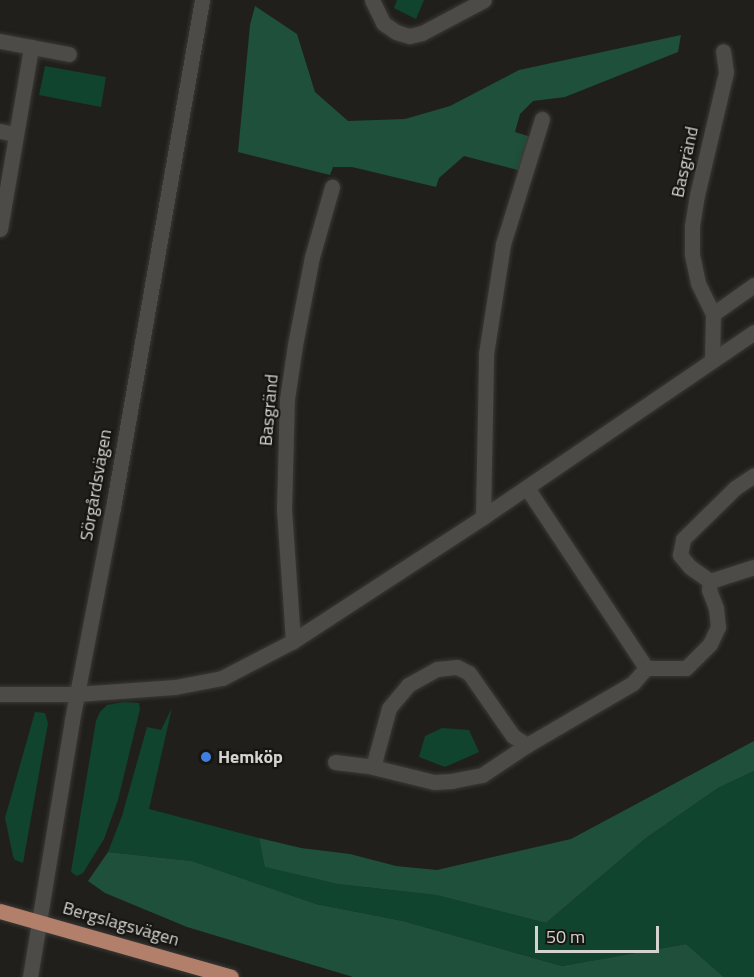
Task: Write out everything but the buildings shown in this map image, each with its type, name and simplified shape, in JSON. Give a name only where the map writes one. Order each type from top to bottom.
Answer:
[{"type":"main road","name":"Bergslagsvägen","points":[[0,910],[231,977]]},
{"type":"street","name":"Sörgårdsvägen","points":[[30,977],[77,694],[113,508],[202,0]]},
{"type":"street","points":[[372,0],[383,23],[396,33],[409,36],[422,33],[484,0]]},
{"type":"street","points":[[0,41],[69,54]]},
{"type":"street","points":[[0,229],[31,47]]},
{"type":"street","name":"Basgränd","points":[[712,359],[713,315],[698,283],[692,254],[692,226],[697,195],[726,72],[723,51]]},
{"type":"street","points":[[483,518],[486,354],[503,244],[542,119]]},
{"type":"street","points":[[0,131],[16,134]]},
{"type":"street","name":"Basgränd","points":[[293,641],[284,510],[287,399],[312,256],[332,187]]},
{"type":"street","points":[[713,315],[754,285]]},
{"type":"street","points":[[0,694],[77,694],[175,687],[222,678],[293,641],[483,518],[754,332]]},
{"type":"street","points":[[710,581],[690,567],[680,555],[683,539],[735,488],[754,475]]},
{"type":"street","points":[[527,488],[646,668]]},
{"type":"street","points":[[710,581],[754,567]]},
{"type":"street","points":[[335,762],[373,767],[434,782],[482,775],[527,745],[633,683],[646,668],[686,668],[710,644],[718,627],[716,608],[709,590],[710,581]]},
{"type":"street","points":[[373,767],[389,708],[408,685],[437,669],[458,667],[469,673],[513,736],[527,745]]},
{"type":"green space","points":[[397,0],[424,0],[416,19],[394,8]]},
{"type":"green space","points":[[255,6],[297,34],[315,92],[348,121],[405,119],[450,106],[519,70],[681,35],[678,52],[565,97],[533,101],[520,114],[515,132],[531,137],[521,171],[464,156],[439,178],[436,187],[352,167],[333,167],[330,175],[238,152],[250,25]]},
{"type":"green space","points":[[45,66],[106,77],[101,107],[39,95]]},
{"type":"green space","points":[[124,702],[139,703],[140,709],[118,800],[104,839],[83,873],[77,876],[71,872],[96,721],[100,712],[107,705]]},
{"type":"green space","points":[[172,708],[149,809],[259,838],[266,867],[337,884],[436,895],[546,923],[646,838],[718,788],[754,771],[754,977],[724,977],[686,944],[562,966],[403,921],[316,904],[192,861],[108,852],[122,816],[147,727],[161,730]]},
{"type":"green space","points":[[35,712],[45,713],[48,723],[23,863],[15,860],[13,856],[5,818]]},
{"type":"green space","points":[[442,728],[469,730],[479,752],[445,767],[419,757],[425,736]]},
{"type":"green space","points":[[754,741],[754,771],[718,788],[646,838],[546,923],[436,895],[337,884],[265,867],[259,838],[301,848],[350,854],[396,866],[437,870],[571,839]]},
{"type":"green space","points":[[108,852],[192,861],[316,904],[403,921],[562,966],[686,944],[724,977],[353,977],[187,927],[105,893],[88,881]]},
{"type":"place","name":"Hemköp","points":[[206,757]]}]
